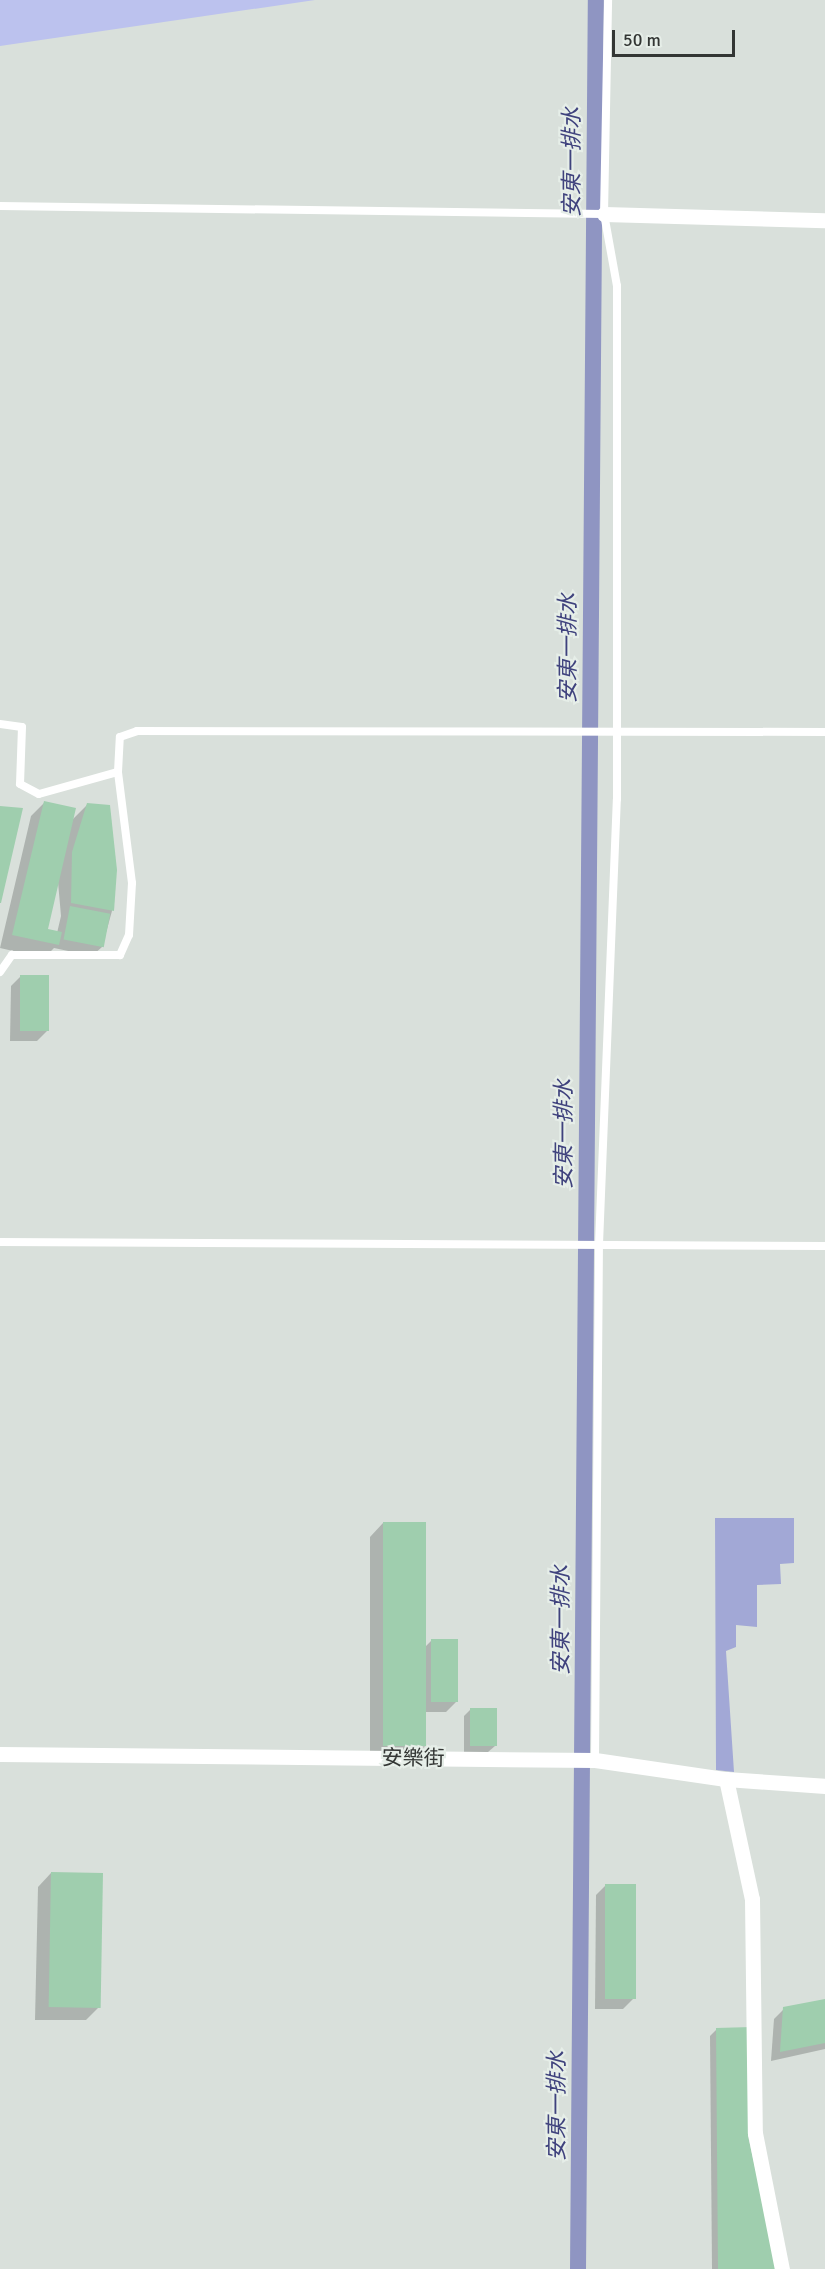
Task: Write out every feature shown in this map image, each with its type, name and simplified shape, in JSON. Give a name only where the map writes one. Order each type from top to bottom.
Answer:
[{"type":"street","points":[[604,214],[825,220]]},
{"type":"street","name":"安樂街","points":[[0,1754],[595,1760],[726,1779],[825,1786]]},
{"type":"street","points":[[726,1779],[753,1899],[755,2133],[782,2269]]},
{"type":"lane","points":[[595,1760],[599,1244],[617,730],[617,286],[604,214],[608,0]]},
{"type":"lane","points":[[0,206],[604,214]]},
{"type":"lane","points":[[0,724],[22,727],[20,784],[39,794],[118,772]]},
{"type":"lane","points":[[0,972],[12,955],[120,955],[129,935],[132,883],[118,772],[120,737],[137,731],[825,732]]},
{"type":"lane","points":[[0,1242],[825,1246]]},
{"type":"shaded area","points":[[0,0],[315,0],[0,46]]},
{"type":"shaded area","points":[[715,1518],[794,1518],[794,1563],[780,1564],[781,1584],[757,1585],[757,1627],[736,1625],[736,1647],[726,1651],[734,1772],[716,1770]]},
{"type":"building","points":[[44,801],[76,808],[48,929],[62,932],[59,945],[12,935]]},
{"type":"building","points":[[87,803],[110,805],[117,870],[114,911],[71,903],[72,852]]},
{"type":"building","points":[[0,806],[23,808],[1,903],[0,903]]},
{"type":"building","points":[[70,906],[110,914],[104,947],[64,939]]},
{"type":"building","points":[[20,975],[49,975],[49,1031],[20,1031]]},
{"type":"building","points":[[383,1522],[426,1522],[426,1746],[383,1746]]},
{"type":"building","points":[[431,1639],[458,1639],[458,1702],[431,1702]]},
{"type":"building","points":[[470,1708],[497,1708],[497,1746],[470,1746]]},
{"type":"building","points":[[51,1872],[103,1873],[101,2008],[49,2007]]},
{"type":"building","points":[[605,1884],[636,1884],[636,1999],[605,1999]]},
{"type":"building","points":[[825,1999],[825,2043],[780,2052],[783,2007]]},
{"type":"building","points":[[752,2027],[748,2136],[778,2269],[718,2269],[716,2028]]},
{"type":"waterway","name":"安東一排水","points":[[578,2269],[596,0]]}]
